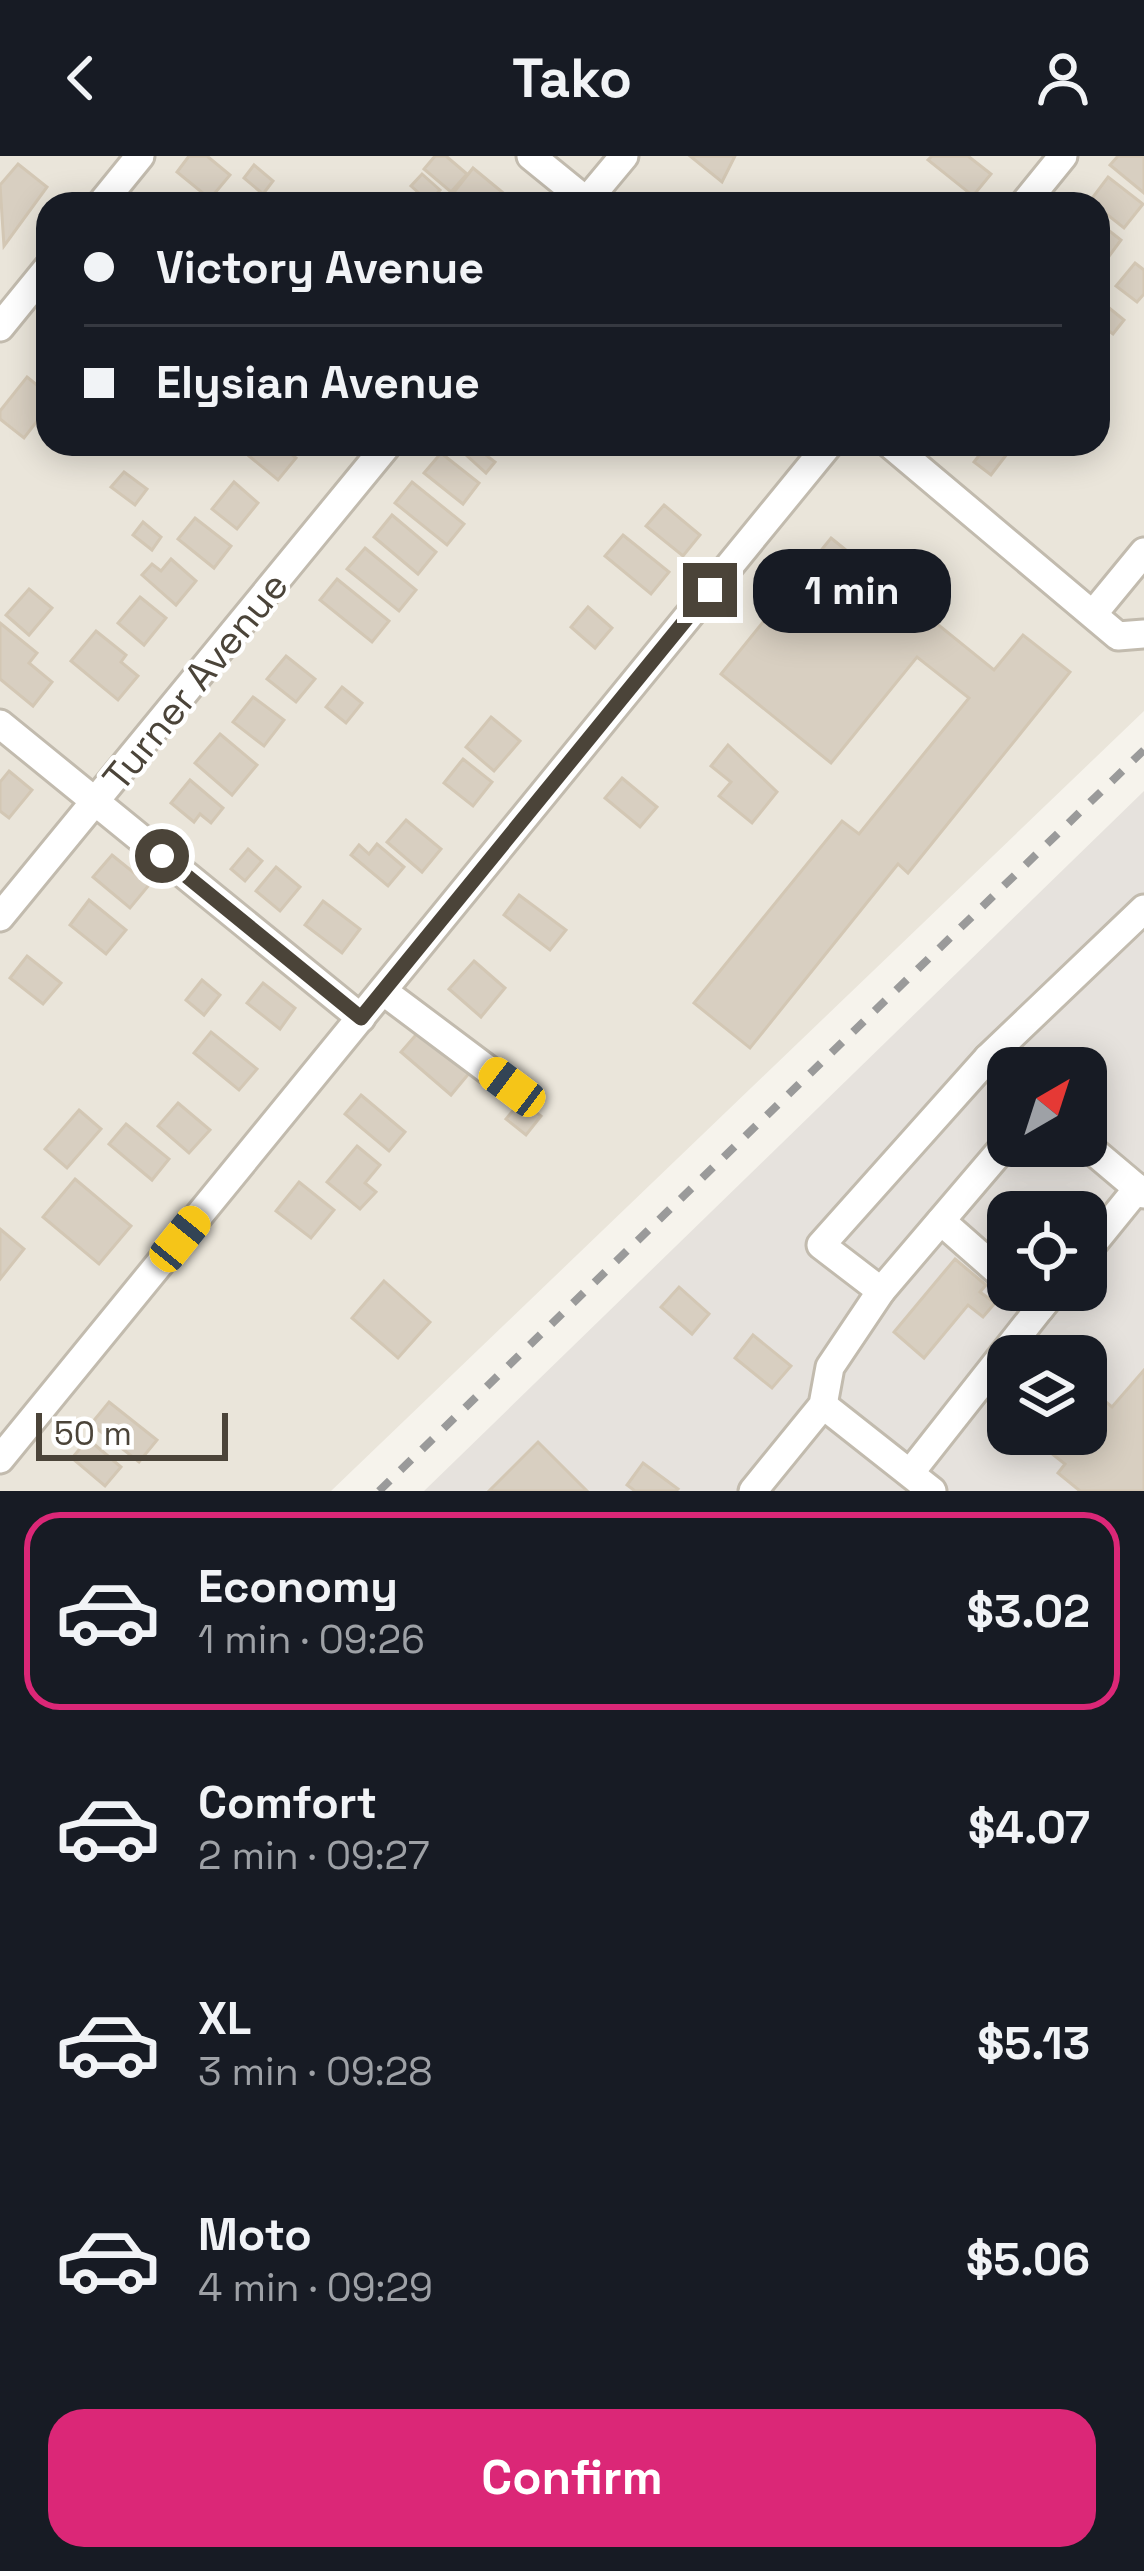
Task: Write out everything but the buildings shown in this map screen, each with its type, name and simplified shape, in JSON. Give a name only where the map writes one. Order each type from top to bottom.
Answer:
[{"type":"street","points":[[110,192],[140,156]]},
{"type":"street","points":[[531,156],[574,192]]},
{"type":"street","points":[[595,192],[623,156]]},
{"type":"street","points":[[1034,192],[1063,156]]},
{"type":"street","points":[[0,327],[36,283]]},
{"type":"street","name":"Turner Avenue","points":[[0,917],[378,456]]},
{"type":"street","points":[[0,1460],[819,456]]},
{"type":"street","points":[[904,456],[1093,614],[1131,635]]},
{"type":"street","points":[[1093,614],[1144,552]]},
{"type":"street","points":[[0,724],[361,1018]]},
{"type":"street","points":[[1016,1047],[1144,909]]},
{"type":"street","points":[[383,991],[512,1087]]},
{"type":"street","points":[[881,1291],[821,1245],[987,1078]]},
{"type":"street","points":[[1107,1162],[1141,1191],[1107,1229]]},
{"type":"street","points":[[753,1491],[823,1405],[830,1367],[881,1291],[987,1167]]},
{"type":"street","points":[[941,1221],[987,1262]]},
{"type":"street","points":[[823,1405],[921,1482],[1029,1311]]},
{"type":"shaded area","points":[[0,156],[1144,156],[1144,711],[331,1491],[0,1491]]},
{"type":"shaded area","points":[[1144,791],[1144,1491],[424,1491]]},
{"type":"railway","points":[[379,1491],[1144,750]]},
{"type":"route","points":[[162,856],[361,1018],[710,590]]}]
